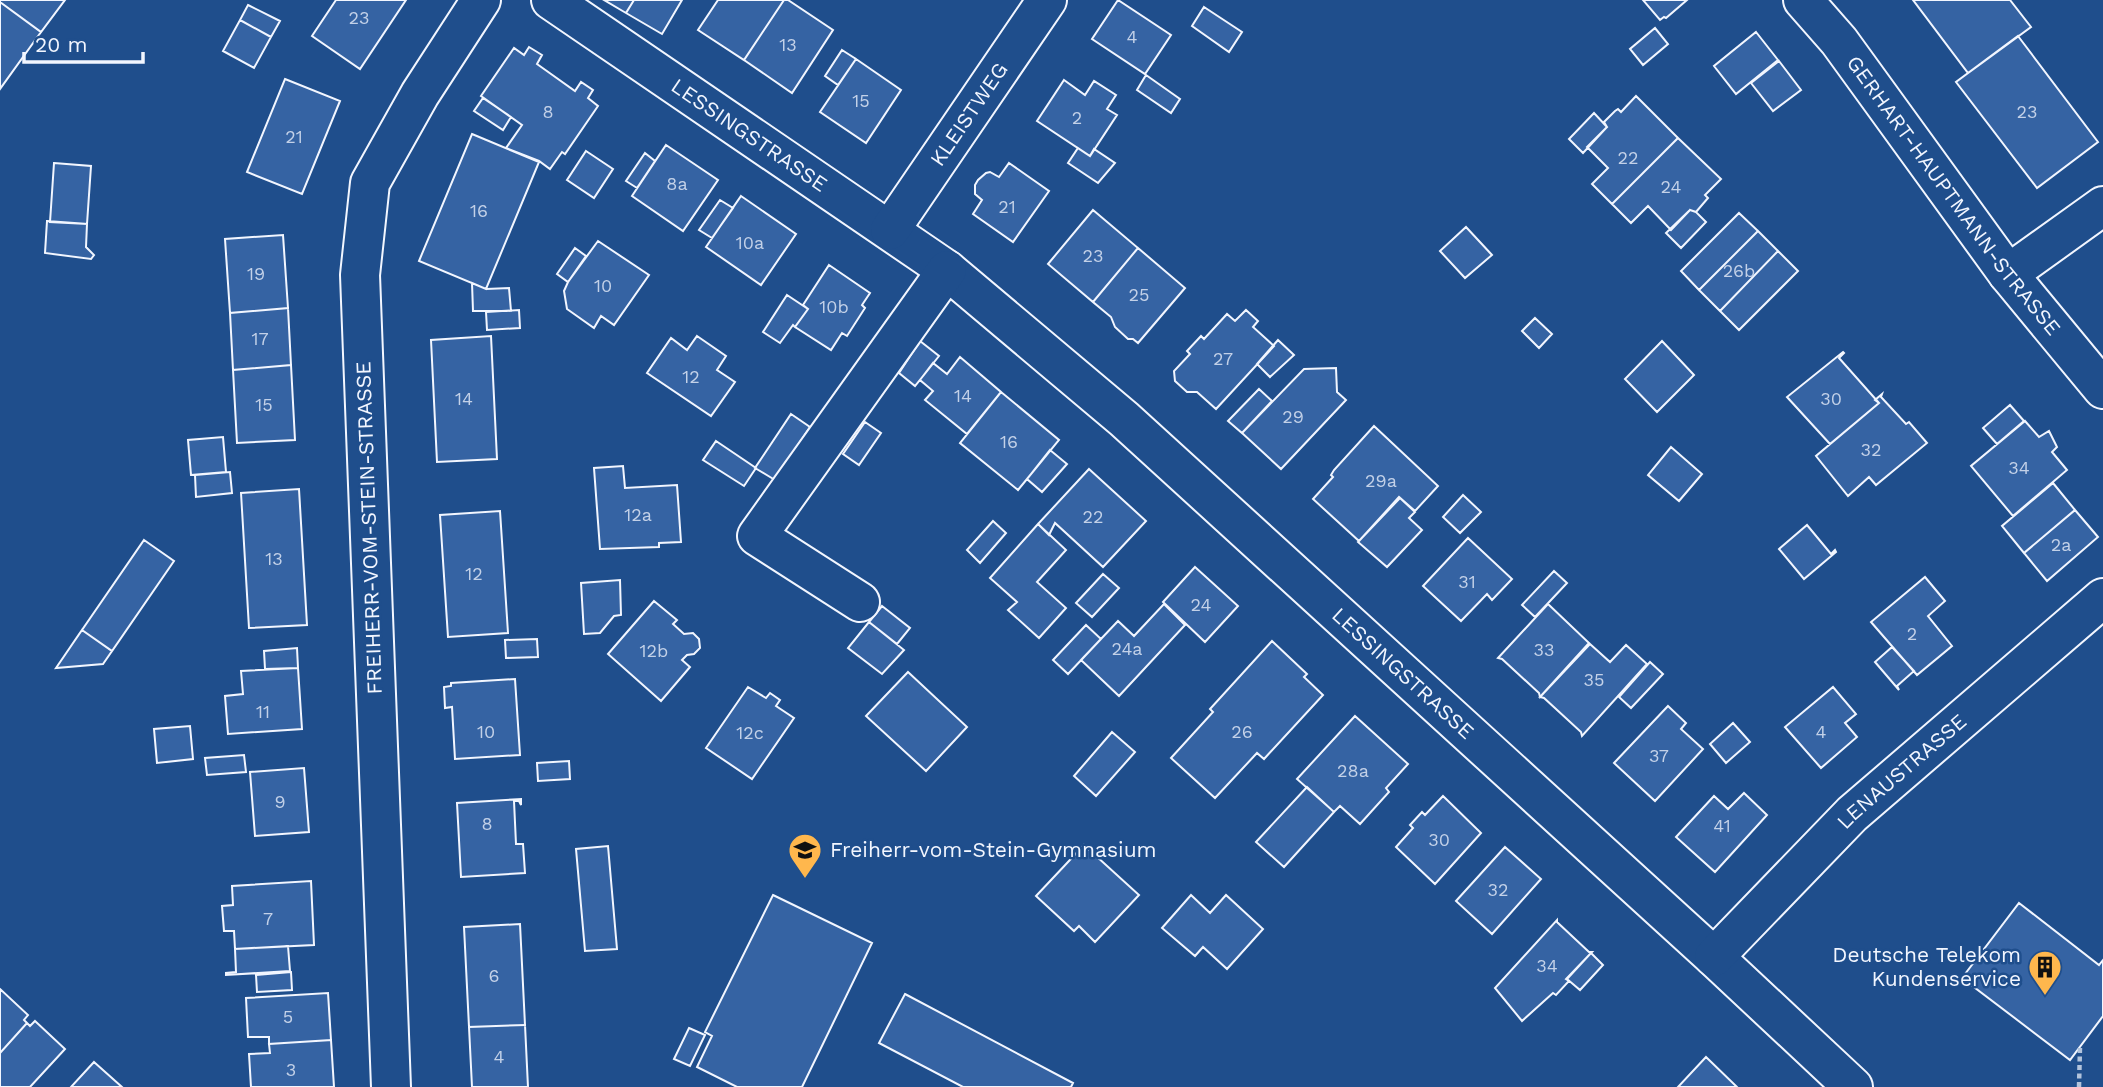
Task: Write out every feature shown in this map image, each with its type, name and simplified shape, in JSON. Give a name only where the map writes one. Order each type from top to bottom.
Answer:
[{"type":"street","name":"FREIHERR-VOM-STEIN-STRASSE","points":[[391,1087],[359,275],[370,183],[420,94],[481,0]]},
{"type":"street","name":"LESSINGSTRASSE","points":[[551,0],[947,270],[1124,419],[1853,1087]]},
{"type":"street","name":"KLEISTWEG","points":[[890,230],[1047,0]]},
{"type":"street","name":"GERHART-HAUPTMANN-STRASSE","points":[[1803,0],[1839,41],[2008,274],[2103,389]]},
{"type":"street","points":[[2008,274],[2103,206]]},
{"type":"street","points":[[860,602],[757,536],[947,270]]},
{"type":"street","name":"LENAUSTRASSE","points":[[1714,957],[1852,814],[2103,598]]},
{"type":"path","points":[[2079,1087],[2080,1047]]},
{"type":"building","points":[[0,0],[65,0],[41,32]]},
{"type":"building","points":[[336,0],[406,0],[360,69],[312,36]]},
{"type":"building","points":[[604,0],[634,0],[626,13]]},
{"type":"building","points":[[634,0],[682,0],[662,34],[626,13]]},
{"type":"building","points":[[718,0],[784,0],[744,60],[698,30]]},
{"type":"building","points":[[784,0],[833,30],[792,93],[744,60]]},
{"type":"building","points":[[1118,0],[1171,35],[1145,74],[1092,39]]},
{"type":"building","points":[[1643,0],[1687,0],[1660,20]]},
{"type":"building","points":[[1913,0],[2010,0],[2031,27],[1968,73]]},
{"type":"building","points":[[0,2],[41,32],[0,89]]},
{"type":"building","points":[[248,5],[280,21],[271,37],[240,20]]},
{"type":"building","points":[[1204,7],[1242,32],[1229,52],[1192,26]]},
{"type":"building","points":[[240,20],[271,37],[254,68],[223,51]]},
{"type":"building","points":[[1655,28],[1668,44],[1643,65],[1630,49]]},
{"type":"building","points":[[1756,32],[1778,60],[1736,94],[1714,66]]},
{"type":"building","points":[[2018,36],[2098,142],[2037,188],[1956,82]]},
{"type":"building","points":[[529,47],[542,55],[537,64],[575,91],[581,82],[593,90],[588,98],[598,106],[565,154],[562,152],[550,169],[539,161],[506,148],[522,125],[481,96],[514,48],[524,55]]},
{"type":"building","points":[[842,50],[856,59],[838,85],[825,76]]},
{"type":"building","points":[[856,59],[901,90],[866,143],[820,112]]},
{"type":"building","points":[[1779,61],[1801,90],[1773,111],[1751,83]]},
{"type":"building","points":[[1146,75],[1180,99],[1171,113],[1137,90]]},
{"type":"building","points":[[285,79],[340,101],[302,194],[247,172]]},
{"type":"building","points":[[1064,80],[1085,95],[1094,81],[1116,95],[1107,109],[1117,115],[1090,156],[1037,121]]},
{"type":"building","points":[[1636,96],[1678,138],[1612,204],[1592,184],[1608,168],[1587,147],[1607,127],[1604,122],[1618,109],[1621,112]]},
{"type":"building","points":[[483,98],[511,117],[503,130],[474,111]]},
{"type":"building","points":[[1594,113],[1607,127],[1583,153],[1569,139]]},
{"type":"building","points":[[472,134],[539,162],[486,289],[419,261]]},
{"type":"building","points":[[1678,138],[1721,179],[1705,195],[1708,198],[1696,212],[1690,210],[1671,230],[1648,206],[1631,223],[1612,204]]},
{"type":"building","points":[[666,145],[718,180],[683,231],[632,196]]},
{"type":"building","points":[[1078,148],[1090,156],[1094,149],[1115,163],[1098,183],[1068,163]]},
{"type":"building","points":[[586,151],[613,169],[594,198],[567,180]]},
{"type":"building","points":[[645,153],[655,161],[637,188],[626,181]]},
{"type":"building","points":[[54,163],[91,166],[87,224],[50,222]]},
{"type":"building","points":[[1009,163],[1049,191],[1013,242],[973,214],[982,200],[975,194],[978,180],[990,172],[999,177]]},
{"type":"building","points":[[741,196],[796,234],[761,285],[706,247]]},
{"type":"building","points":[[720,200],[733,208],[712,238],[699,230]]},
{"type":"building","points":[[1093,210],[1138,248],[1093,302],[1048,264]]},
{"type":"building","points":[[1690,210],[1706,222],[1681,248],[1666,233]]},
{"type":"building","points":[[1739,213],[1758,231],[1699,290],[1681,271]]},
{"type":"building","points":[[47,221],[87,224],[86,247],[94,255],[91,259],[45,253]]},
{"type":"building","points":[[1466,227],[1492,255],[1465,278],[1440,251]]},
{"type":"building","points":[[1758,231],[1778,251],[1720,311],[1699,290]]},
{"type":"building","points":[[283,235],[288,308],[230,313],[225,239]]},
{"type":"building","points":[[598,241],[649,275],[614,325],[601,316],[594,328],[567,309],[564,291]]},
{"type":"building","points":[[575,248],[586,256],[568,282],[557,274]]},
{"type":"building","points":[[1138,248],[1185,288],[1138,343],[1128,339],[1115,327],[1111,317],[1093,302]]},
{"type":"building","points":[[1778,251],[1798,271],[1739,330],[1720,311]]},
{"type":"building","points":[[829,265],[870,293],[862,305],[865,308],[847,336],[842,333],[831,350],[795,327],[808,309],[803,305]]},
{"type":"building","points":[[472,283],[486,289],[509,288],[511,311],[473,311]]},
{"type":"building","points":[[787,295],[808,309],[780,343],[763,332]]},
{"type":"building","points":[[288,308],[291,365],[233,370],[230,313]]},
{"type":"building","points":[[519,310],[520,328],[487,330],[486,312]]},
{"type":"building","points":[[1246,310],[1258,321],[1253,327],[1274,346],[1216,409],[1197,392],[1187,392],[1175,381],[1174,371],[1190,354],[1187,351],[1201,336],[1204,339],[1227,314],[1235,321]]},
{"type":"building","points":[[1535,318],[1552,334],[1539,348],[1522,331]]},
{"type":"building","points":[[491,336],[497,459],[437,462],[431,340]]},
{"type":"building","points":[[697,336],[726,356],[717,370],[735,382],[711,416],[647,373],[671,338],[687,350]]},
{"type":"building","points":[[1278,340],[1294,355],[1270,377],[1257,364]]},
{"type":"building","points":[[920,341],[939,356],[915,386],[899,373]]},
{"type":"building","points":[[1662,341],[1694,375],[1657,412],[1625,379]]},
{"type":"building","points":[[1843,352],[1839,358],[1879,403],[1830,444],[1787,397]]},
{"type":"building","points":[[960,357],[1001,392],[967,434],[925,400],[933,391],[920,380],[933,363],[947,374]]},
{"type":"building","points":[[291,365],[295,440],[237,443],[233,370]]},
{"type":"building","points":[[1336,368],[1337,392],[1346,400],[1281,469],[1242,433],[1304,369]]},
{"type":"building","points":[[1259,389],[1272,401],[1242,433],[1228,421]]},
{"type":"building","points":[[1001,392],[1059,440],[1018,490],[960,443]]},
{"type":"building","points":[[1882,394],[1881,397],[1906,424],[1909,422],[1927,443],[1876,485],[1869,477],[1848,496],[1816,456],[1879,403],[1875,400]]},
{"type":"building","points":[[2010,405],[2024,421],[1997,444],[1983,428]]},
{"type":"building","points":[[791,414],[810,427],[775,480],[755,468]]},
{"type":"building","points":[[2025,421],[2039,437],[2049,431],[2057,447],[2052,452],[2067,470],[2013,516],[1971,466]]},
{"type":"building","points":[[865,422],[881,433],[859,465],[843,454]]},
{"type":"building","points":[[1374,426],[1438,486],[1415,511],[1399,497],[1359,541],[1313,499],[1333,477],[1331,475],[1334,470]]},
{"type":"building","points":[[223,437],[226,472],[191,475],[188,440]]},
{"type":"building","points":[[716,441],[756,468],[744,486],[703,460]]},
{"type":"building","points":[[1671,447],[1702,474],[1679,501],[1648,475]]},
{"type":"building","points":[[1050,450],[1067,464],[1042,492],[1027,479]]},
{"type":"building","points":[[623,466],[625,488],[677,485],[681,542],[659,543],[659,547],[600,549],[594,468]]},
{"type":"building","points":[[1089,469],[1146,521],[1103,567],[1055,523],[1049,535],[1038,524]]},
{"type":"building","points":[[230,472],[232,493],[196,497],[195,475]]},
{"type":"building","points":[[2053,483],[2075,510],[2024,553],[2002,526]]},
{"type":"building","points":[[299,489],[307,625],[249,628],[241,493]]},
{"type":"building","points":[[1463,495],[1481,512],[1460,533],[1443,517]]},
{"type":"building","points":[[1400,498],[1415,512],[1409,518],[1422,530],[1387,567],[1358,542]]},
{"type":"building","points":[[2075,510],[2098,537],[2047,581],[2024,553]]},
{"type":"building","points":[[500,511],[508,633],[448,637],[440,515]]},
{"type":"building","points":[[993,521],[1006,533],[980,563],[967,550]]},
{"type":"building","points":[[1038,524],[1066,550],[1037,582],[1066,608],[1039,638],[1008,610],[1017,602],[990,578]]},
{"type":"building","points":[[1807,525],[1831,554],[1835,550],[1836,552],[1804,579],[1779,549]]},
{"type":"building","points":[[1468,538],[1512,579],[1492,600],[1487,594],[1461,621],[1423,586]]},
{"type":"building","points":[[144,540],[174,561],[112,651],[82,630]]},
{"type":"building","points":[[1195,567],[1238,606],[1205,642],[1163,602]]},
{"type":"building","points":[[1554,571],[1567,583],[1535,617],[1522,605]]},
{"type":"building","points":[[1103,574],[1119,588],[1092,617],[1076,603]]},
{"type":"building","points":[[1925,577],[1945,601],[1928,616],[1952,646],[1917,675],[1871,622]]},
{"type":"building","points":[[620,580],[621,615],[614,616],[600,633],[584,634],[581,583]]},
{"type":"building","points":[[654,601],[677,620],[673,624],[684,634],[693,633],[699,639],[700,648],[682,660],[690,667],[661,701],[608,654]]},
{"type":"building","points":[[1164,604],[1185,625],[1119,696],[1081,660],[1118,621],[1134,636]]},
{"type":"building","points":[[1548,604],[1589,643],[1540,697],[1539,693],[1498,658]]},
{"type":"building","points":[[882,606],[910,628],[897,644],[869,622]]},
{"type":"building","points":[[869,622],[904,650],[882,674],[848,648]]},
{"type":"building","points":[[1086,625],[1101,639],[1068,674],[1053,660]]},
{"type":"building","points":[[82,630],[112,651],[103,664],[56,668]]},
{"type":"building","points":[[537,639],[538,657],[506,658],[505,640]]},
{"type":"building","points":[[1272,641],[1307,674],[1304,677],[1323,695],[1264,759],[1257,753],[1215,798],[1171,758],[1213,712],[1210,709]]},
{"type":"building","points":[[1590,644],[1610,662],[1626,645],[1647,664],[1582,736],[1581,732],[1540,697]]},
{"type":"building","points":[[1892,647],[1914,671],[1897,686],[1899,690],[1875,662]]},
{"type":"building","points":[[297,648],[298,668],[265,669],[264,651]]},
{"type":"building","points":[[1650,662],[1663,674],[1631,708],[1619,697]]},
{"type":"building","points":[[298,668],[302,729],[228,734],[225,696],[243,694],[241,671]]},
{"type":"building","points":[[908,672],[967,727],[926,771],[866,716]]},
{"type":"building","points":[[515,679],[520,755],[455,759],[452,707],[445,708],[444,687],[451,686],[451,683]]},
{"type":"building","points":[[748,687],[766,698],[770,693],[780,700],[776,706],[794,718],[752,779],[706,748]]},
{"type":"building","points":[[1833,687],[1856,714],[1845,723],[1857,737],[1821,768],[1785,727]]},
{"type":"building","points":[[1668,706],[1686,723],[1681,729],[1703,749],[1655,801],[1614,763]]},
{"type":"building","points":[[1355,716],[1408,764],[1386,788],[1389,792],[1360,824],[1340,806],[1334,812],[1297,779]]},
{"type":"building","points":[[1733,723],[1750,742],[1726,763],[1710,744]]},
{"type":"building","points":[[190,726],[193,759],[157,763],[154,729]]},
{"type":"building","points":[[1112,732],[1135,752],[1096,796],[1074,776]]},
{"type":"building","points":[[244,755],[246,772],[207,775],[205,758]]},
{"type":"building","points":[[569,761],[570,779],[538,781],[537,763]]},
{"type":"building","points":[[304,768],[309,832],[255,836],[250,772]]},
{"type":"building","points":[[1307,787],[1334,812],[1284,867],[1256,842]]},
{"type":"building","points":[[1744,793],[1767,815],[1715,872],[1676,837],[1714,796],[1728,809]]},
{"type":"building","points":[[1443,796],[1481,833],[1435,884],[1396,847],[1413,828],[1410,825],[1422,812],[1425,815]]},
{"type":"building","points":[[521,799],[521,805],[519,801],[514,801],[516,844],[523,844],[525,873],[461,877],[457,803]]},
{"type":"building","points":[[1084,845],[1139,895],[1095,942],[1079,926],[1074,931],[1036,896]]},
{"type":"building","points":[[608,846],[617,949],[585,951],[576,849]]},
{"type":"building","points":[[1505,847],[1541,879],[1492,934],[1456,901]]},
{"type":"building","points":[[311,881],[314,945],[235,949],[234,931],[224,931],[222,906],[233,905],[232,886]]},
{"type":"building","points":[[773,895],[872,943],[802,1087],[737,1087],[697,1067],[712,1036],[705,1032]]},
{"type":"building","points":[[1191,895],[1210,913],[1226,895],[1263,929],[1227,969],[1203,947],[1195,956],[1162,928]]},
{"type":"building","name":"Deutsche Telekom Kundenservice","points":[[2019,903],[2099,965],[2103,960],[2103,1016],[2070,1060],[1962,978]]},
{"type":"building","points":[[1557,920],[1592,952],[1566,979],[1569,981],[1556,995],[1553,993],[1522,1021],[1495,988]]},
{"type":"building","points":[[520,924],[525,1025],[469,1027],[464,927]]},
{"type":"building","points":[[288,946],[290,971],[226,975],[236,972],[235,949]]},
{"type":"building","points":[[1591,953],[1603,965],[1580,990],[1567,979]]},
{"type":"building","points":[[291,972],[292,990],[257,992],[256,975]]},
{"type":"building","points":[[0,989],[28,1015],[24,1020],[27,1023],[0,1053]]},
{"type":"building","points":[[328,993],[331,1040],[269,1044],[269,1037],[248,1037],[246,998]]},
{"type":"building","points":[[905,994],[1073,1083],[1071,1087],[963,1087],[879,1043]]},
{"type":"building","points":[[35,1021],[65,1049],[30,1087],[0,1087],[0,1053],[27,1023],[30,1026]]},
{"type":"building","points":[[525,1025],[528,1087],[472,1087],[469,1027]]},
{"type":"building","points":[[689,1028],[705,1035],[690,1066],[674,1059]]},
{"type":"building","points":[[331,1040],[334,1087],[251,1087],[249,1054],[270,1053],[269,1044]]},
{"type":"building","points":[[1706,1057],[1737,1087],[1678,1087]]},
{"type":"building","points":[[94,1062],[122,1087],[71,1087]]},
{"type":"place","name":"Freiherr-vom-Stein-Gymnasium","points":[[805,880]]},
{"type":"place","name":"Deutsche Telekom Kundenservice","points":[[2045,997]]}]
